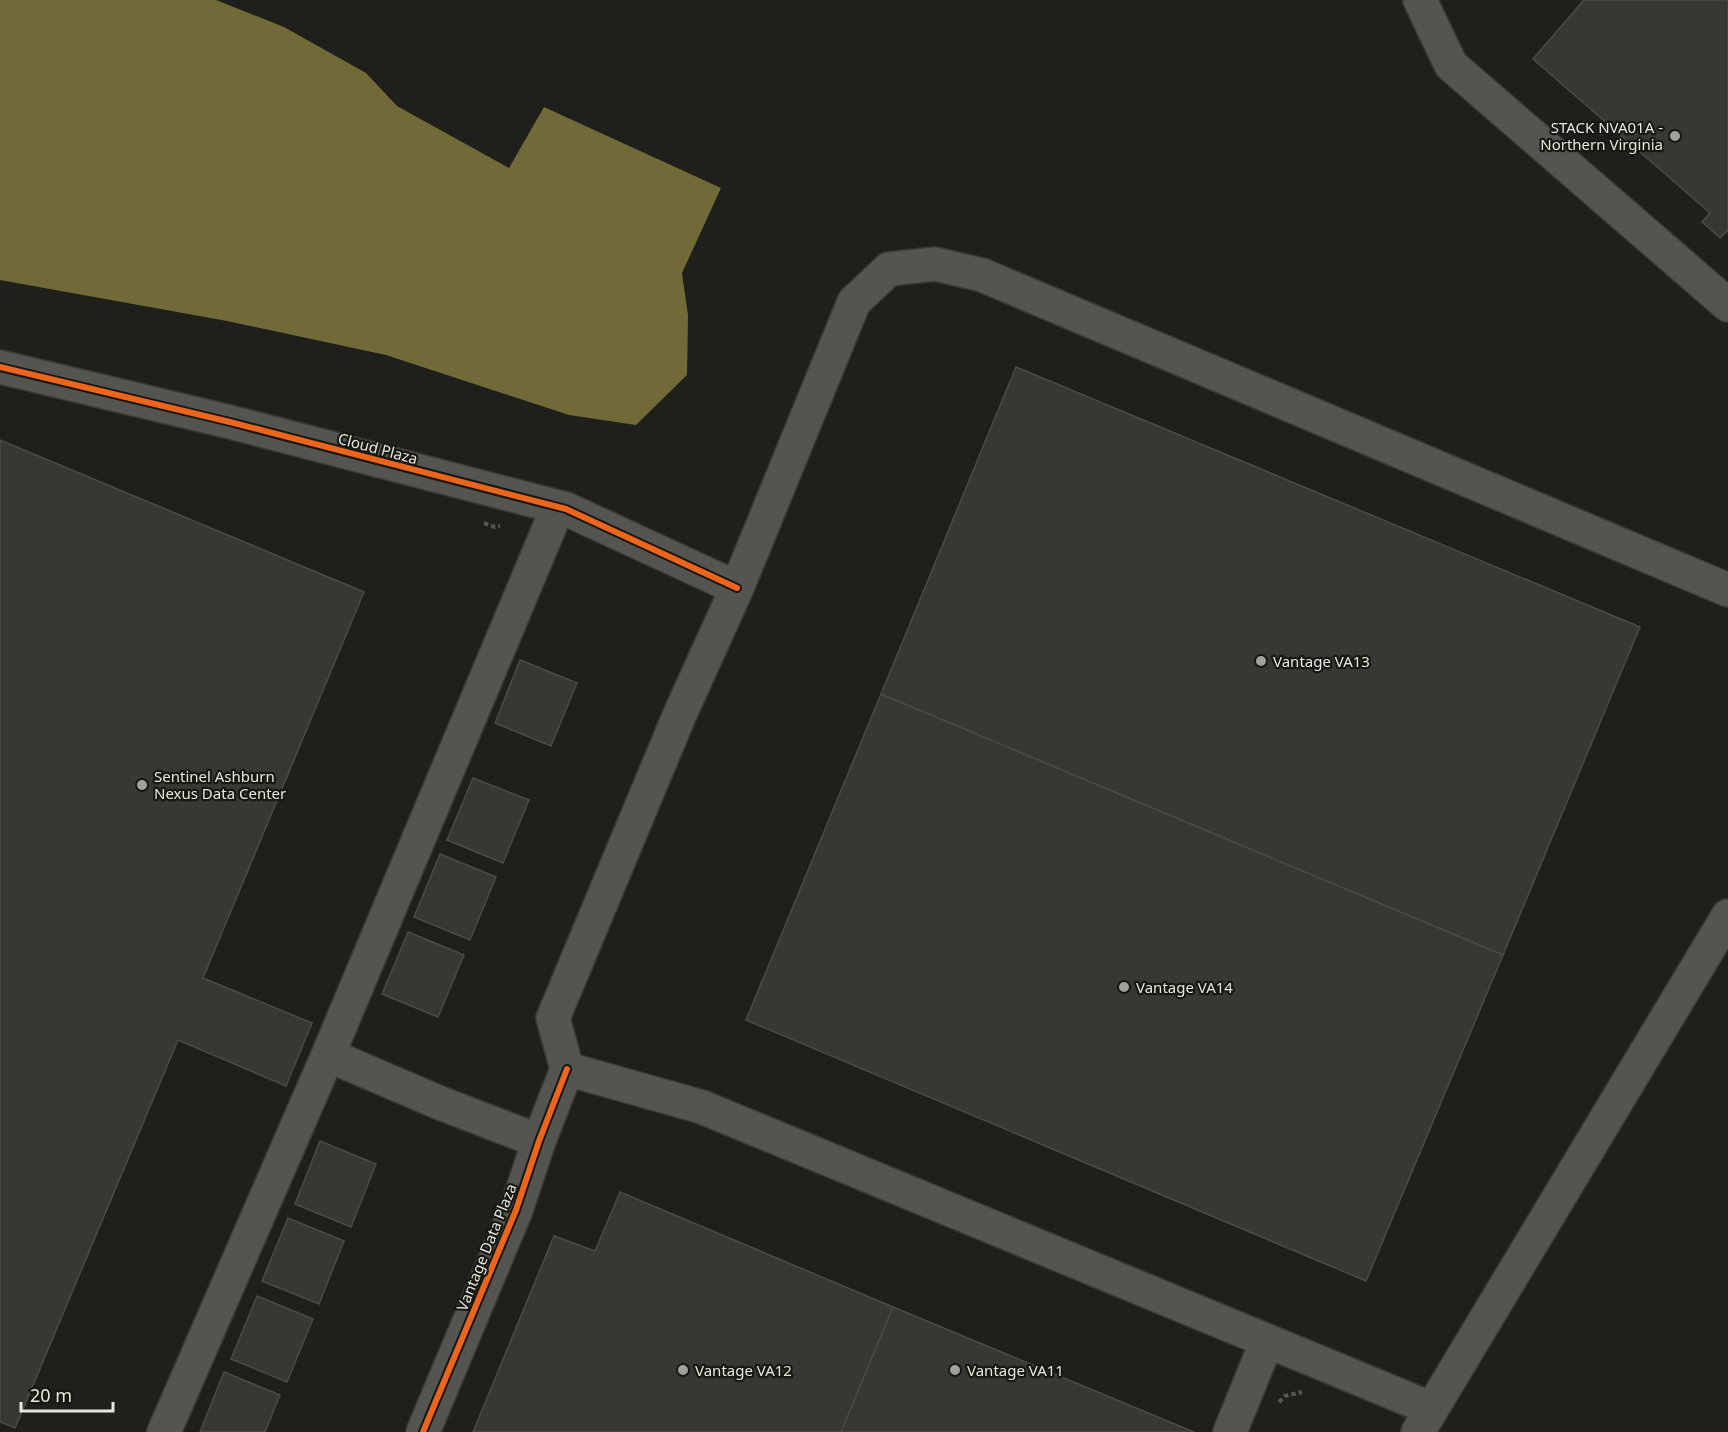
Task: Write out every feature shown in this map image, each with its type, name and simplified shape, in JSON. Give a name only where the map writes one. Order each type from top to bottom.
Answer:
[{"type":"street","points":[[1420,0],[1452,65],[1728,305]]},
{"type":"street","points":[[1728,590],[982,275],[935,264],[889,269],[854,302],[737,588],[676,725],[553,1018],[567,1069],[702,1107],[1267,1341],[1425,1421],[1728,916]]},
{"type":"street","name":"Cloud Plaza","points":[[0,367],[230,422],[566,509],[737,588]]},
{"type":"street","points":[[164,1432],[328,1055],[558,507]]},
{"type":"street","points":[[328,1055],[440,1103],[539,1141]]},
{"type":"street","name":"Vantage Data Plaza","points":[[423,1432],[516,1210],[539,1141],[567,1069]]},
{"type":"street","points":[[1230,1432],[1267,1341]]},
{"type":"shaded area","points":[[0,0],[216,0],[284,27],[366,73],[397,106],[509,168],[544,107],[721,188],[682,273],[688,315],[687,375],[636,425],[569,415],[386,355],[227,321],[0,280]]},
{"type":"building","name":"STACK NVA01A - Northern Virginia","points":[[1584,0],[1728,0],[1728,232],[1720,238],[1702,222],[1710,213],[1533,59]]},
{"type":"building","name":"Vantage VA13","points":[[1016,367],[1640,627],[1503,955],[881,694]]},
{"type":"building","name":"Sentinel Ashburn Nexus Data Center","points":[[0,440],[364,592],[203,978],[312,1023],[286,1086],[178,1040],[15,1428],[0,1422]]},
{"type":"building","points":[[520,660],[577,683],[551,746],[495,723]]},
{"type":"building","name":"Vantage VA14","points":[[881,694],[1503,955],[1366,1281],[746,1020]]},
{"type":"building","points":[[473,778],[529,800],[503,863],[447,840]]},
{"type":"building","points":[[440,854],[496,877],[470,940],[414,917]]},
{"type":"building","points":[[408,932],[464,955],[438,1017],[382,994]]},
{"type":"building","points":[[320,1141],[376,1164],[351,1227],[295,1204]]},
{"type":"building","name":"Vantage VA12","points":[[620,1192],[893,1307],[841,1432],[473,1432],[554,1236],[595,1251]]},
{"type":"building","points":[[288,1218],[344,1241],[319,1304],[262,1281]]},
{"type":"building","points":[[257,1296],[313,1319],[287,1382],[231,1359]]},
{"type":"building","name":"Vantage VA11","points":[[893,1307],[1194,1432],[841,1432]]},
{"type":"building","points":[[224,1372],[280,1395],[265,1432],[200,1432]]},
{"type":"cycle path","points":[[0,367],[230,422],[566,509],[737,588]]},
{"type":"cycle path","points":[[423,1432],[516,1210],[539,1141],[567,1069]]},
{"type":"place","name":"STACK NVA01A - Northern Virginia","points":[[1675,136]]},
{"type":"place","name":"Vantage VA13","points":[[1261,661]]},
{"type":"place","name":"Sentinel Ashburn Nexus Data Center","points":[[142,785]]},
{"type":"place","name":"Vantage VA14","points":[[1124,987]]},
{"type":"place","name":"Vantage VA12","points":[[683,1370]]},
{"type":"place","name":"Vantage VA11","points":[[955,1370]]}]
